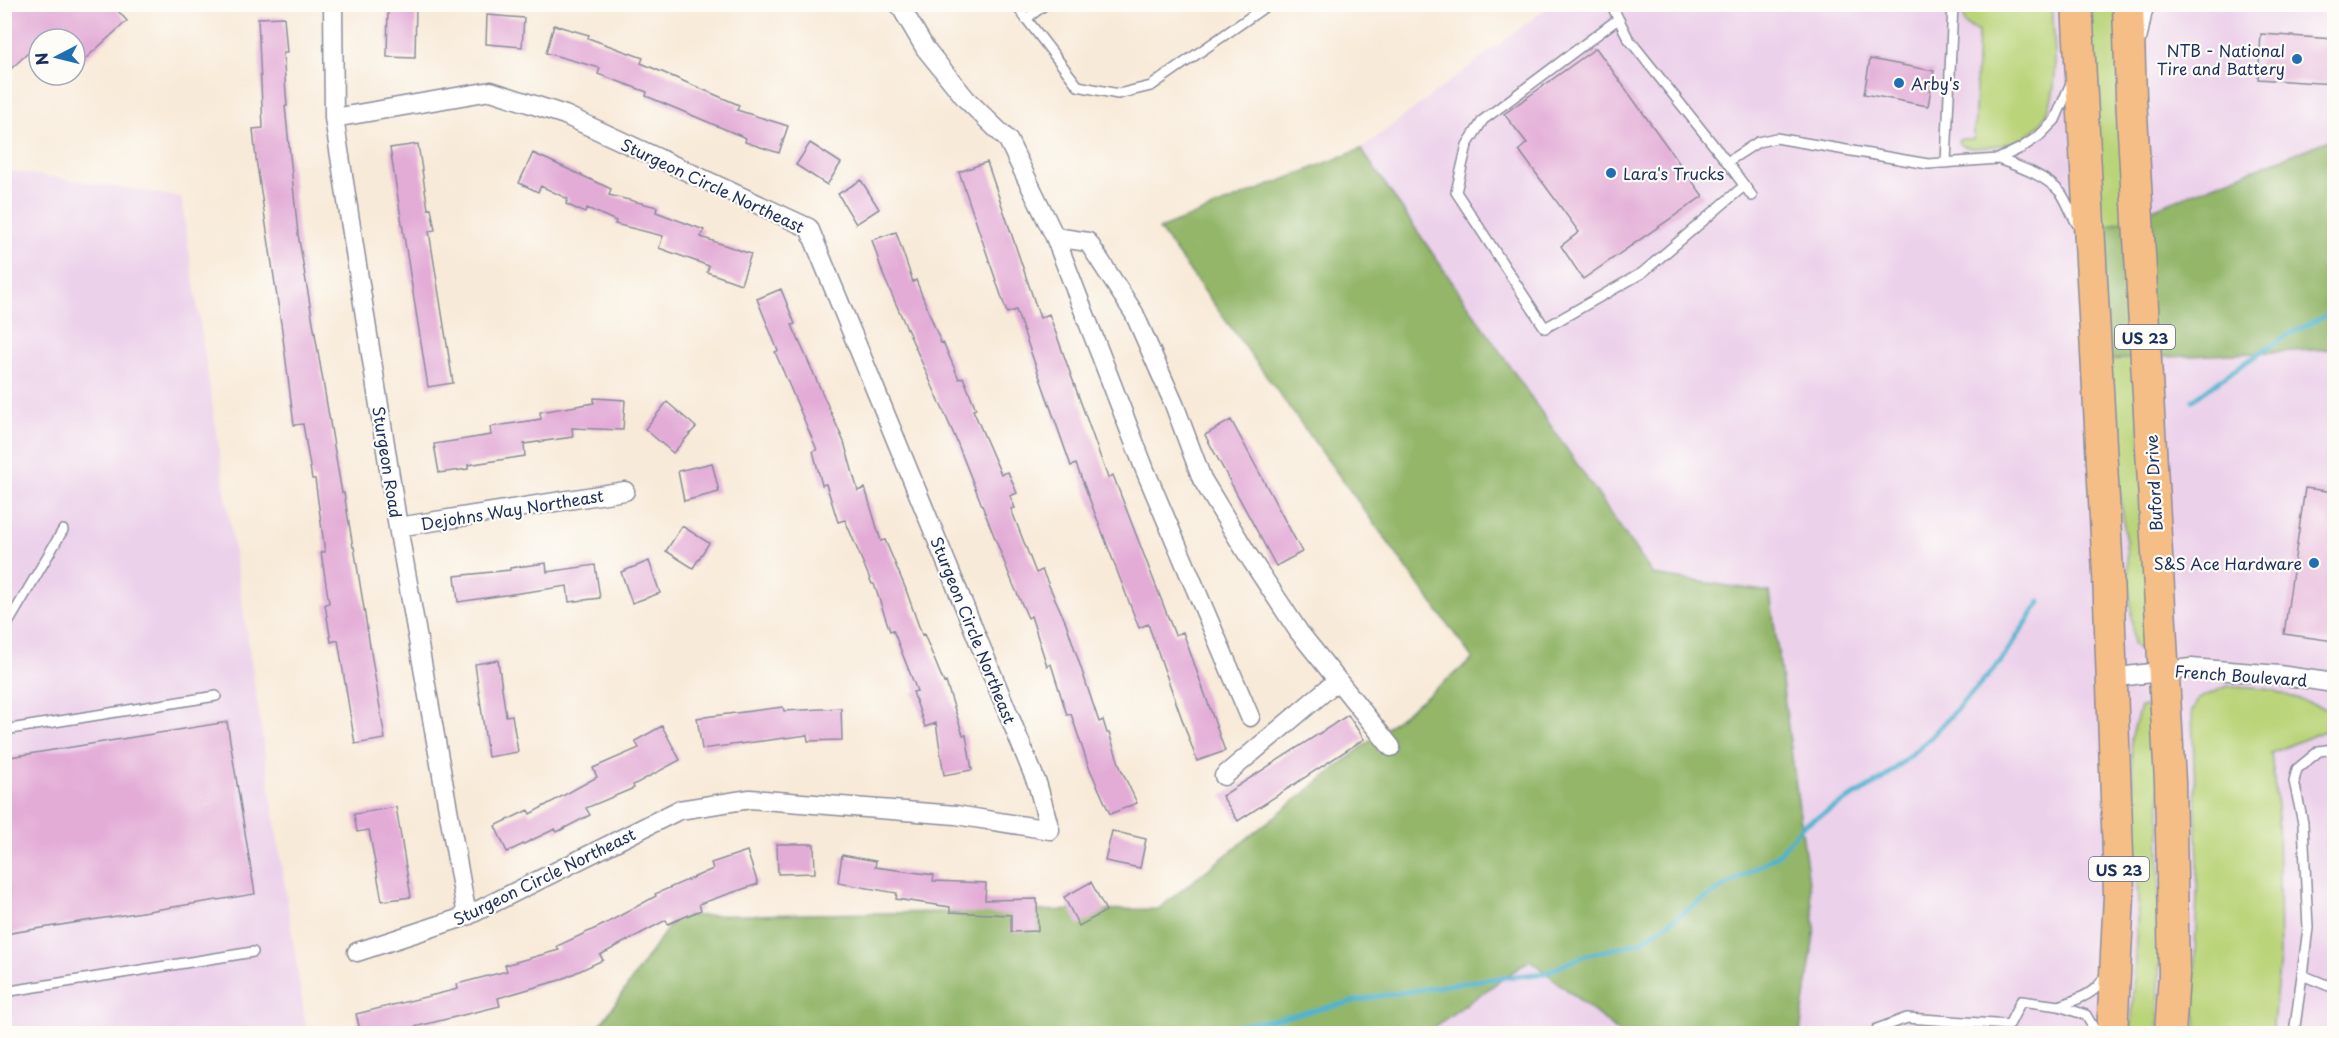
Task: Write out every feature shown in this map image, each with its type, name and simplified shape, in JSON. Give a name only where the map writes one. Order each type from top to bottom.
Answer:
[{"type":"highway","name":"US 23","points":[[2077,4],[2108,573],[2118,854],[2112,1034]]},
{"type":"highway","name":"Buford Drive","points":[[2128,4],[2131,97],[2164,670],[2173,883],[2174,974],[2170,1034]]},
{"type":"street","name":"Sturgeon Road","points":[[333,4],[334,118],[398,527],[467,916]]},
{"type":"street","points":[[899,4],[925,48],[966,99],[1008,140],[1054,237],[1145,470],[1250,717]]},
{"type":"street","name":"Sturgeon Circle Northeast","points":[[334,118],[491,91],[565,115],[809,228],[1038,786],[1050,830],[956,815],[750,799],[679,810],[467,916],[357,952]]},
{"type":"street","points":[[1054,237],[1088,242],[1134,313],[1174,404],[1202,478],[1248,555],[1299,632],[1391,747]]},
{"type":"street","name":"Dejohns Way Northeast","points":[[398,527],[625,491]]},
{"type":"street","name":"French Boulevard","points":[[2111,678],[2191,668],[2279,675],[2334,683]]},
{"type":"street","points":[[1224,776],[1338,680]]},
{"type":"lane","points":[[1015,4],[1078,86],[1118,94],[1151,86],[1269,4]]},
{"type":"lane","points":[[1026,19],[1046,4]]},
{"type":"lane","points":[[1611,4],[1628,39],[1752,196]]},
{"type":"lane","points":[[1946,163],[1953,4]]},
{"type":"lane","points":[[2141,45],[2151,4]]},
{"type":"lane","points":[[1618,19],[1483,120],[1467,145],[1456,192],[1545,328],[1642,273],[1744,186]]},
{"type":"lane","points":[[2131,97],[2139,55]]},
{"type":"lane","points":[[1727,162],[1758,142],[1776,138],[1928,164],[1998,159],[2039,136],[2055,120],[2080,61]]},
{"type":"lane","points":[[1998,159],[2029,171],[2061,194],[2089,242]]},
{"type":"lane","points":[[4,630],[63,530]]},
{"type":"lane","points":[[4,729],[216,696]]},
{"type":"lane","points":[[2294,1034],[2308,928],[2303,824],[2294,781],[2297,769],[2319,751],[2334,749]]},
{"type":"lane","points":[[2059,1006],[2084,996],[2101,985],[2116,950]]},
{"type":"lane","points":[[4,992],[253,952]]},
{"type":"lane","points":[[2302,975],[2334,988]]},
{"type":"lane","points":[[1875,1034],[1877,1029],[1907,1018],[2008,1029],[2021,1001],[2059,1006],[2086,1015],[2097,1034]]},
{"type":"shaded area","points":[[1551,5],[2334,5],[2334,138],[2101,229],[2106,360],[2334,349],[2334,1033],[1800,1033],[1815,928],[1770,592],[1653,575],[1361,149]]},
{"type":"shaded area","points":[[4,170],[181,197],[307,1033],[5,1033]]},
{"type":"shaded area","points":[[1530,959],[1620,1033],[1425,1034]]},
{"type":"green space","points":[[1961,5],[2052,5],[2055,49],[2053,94],[2047,113],[2036,129],[2018,140],[1974,148],[1965,147],[1958,142],[1959,139],[1974,139],[1978,32],[1965,24]]},
{"type":"green space","points":[[2088,5],[2116,5],[2152,627],[2140,648],[2133,644],[2124,524],[2113,453]]},
{"type":"green space","points":[[2334,138],[2334,349],[2105,360],[2101,229]]},
{"type":"green space","points":[[1361,149],[1653,575],[1770,592],[1815,928],[1800,1033],[1620,1033],[1530,960],[1425,1033],[594,1034],[676,916],[1158,909],[1473,659],[1159,229]]},
{"type":"green space","points":[[2228,686],[2272,690],[2334,712],[2334,727],[2271,753],[2278,818],[2280,958],[2272,1033],[2198,1034],[2196,1030],[2195,956],[2198,862],[2192,711],[2198,699]]},
{"type":"green space","points":[[2140,707],[2146,707],[2157,732],[2160,761],[2159,1033],[2131,1034],[2138,903],[2131,739]]},
{"type":"building","points":[[4,4],[112,4],[127,21],[87,57],[87,27],[27,27],[27,54],[4,75]]},
{"type":"building","points":[[388,4],[416,4],[415,58],[387,57]]},
{"type":"building","points":[[487,15],[524,18],[522,47],[486,44]]},
{"type":"building","points":[[284,17],[287,53],[283,53],[287,106],[285,106],[298,234],[342,493],[344,493],[354,547],[385,739],[355,744],[338,640],[331,642],[325,604],[329,603],[321,552],[325,552],[315,479],[312,479],[303,424],[294,425],[253,129],[263,128],[258,18]]},
{"type":"building","points":[[554,25],[589,35],[588,38],[643,58],[641,63],[739,105],[737,110],[788,126],[779,153],[745,142],[746,138],[646,96],[647,92],[598,74],[600,68],[546,53]]},
{"type":"building","name":"NTB - National Tire and Battery","points":[[2261,34],[2334,39],[2334,84],[2258,79]]},
{"type":"building","name":"Lara's Trucks","points":[[1596,48],[1703,196],[1583,279],[1561,246],[1579,232],[1519,150],[1527,143],[1504,114]]},
{"type":"building","name":"Arby's","points":[[1870,59],[1934,71],[1928,106],[1864,94]]},
{"type":"building","points":[[810,143],[841,163],[827,185],[796,165]]},
{"type":"building","points":[[418,144],[428,209],[431,208],[435,230],[429,231],[453,383],[428,387],[390,148]]},
{"type":"building","points":[[533,153],[611,189],[609,195],[657,207],[656,212],[704,230],[701,237],[751,254],[741,284],[707,272],[709,266],[659,248],[663,236],[615,224],[616,221],[587,208],[585,213],[566,204],[568,199],[541,186],[538,192],[519,183]]},
{"type":"building","points":[[987,162],[1040,318],[1049,314],[1108,478],[1113,475],[1175,635],[1183,632],[1225,751],[1197,761],[1148,624],[1139,628],[1076,464],[1071,466],[1016,310],[1007,313],[959,172]]},
{"type":"building","points":[[861,180],[879,209],[856,224],[838,194]]},
{"type":"building","points":[[896,232],[913,282],[916,280],[941,343],[943,342],[959,379],[963,377],[976,409],[973,410],[1001,474],[1008,472],[1017,493],[1010,496],[1015,508],[1011,509],[1036,573],[1042,570],[1066,623],[1099,722],[1103,720],[1121,769],[1137,803],[1110,814],[1088,765],[1071,714],[1067,715],[1051,664],[1047,666],[1031,616],[1028,618],[1013,584],[955,437],[884,277],[872,240]]},
{"type":"building","points":[[781,289],[795,324],[792,325],[844,442],[858,491],[865,488],[881,541],[885,540],[922,635],[924,634],[944,683],[946,682],[963,735],[966,735],[972,770],[944,775],[936,723],[925,727],[913,692],[917,691],[893,630],[890,631],[874,584],[872,584],[845,520],[838,522],[826,484],[822,485],[813,451],[817,450],[775,352],[778,351],[757,299]]},
{"type":"building","points":[[594,398],[625,400],[623,430],[572,428],[573,437],[524,444],[525,456],[468,465],[468,469],[439,473],[434,444],[491,435],[490,427],[541,419],[540,412],[594,403]]},
{"type":"building","points":[[667,402],[696,427],[673,453],[645,429]]},
{"type":"building","points":[[1231,420],[1302,552],[1276,566],[1205,435]]},
{"type":"building","points":[[712,463],[719,492],[684,501],[678,471]]},
{"type":"building","name":"S&S Ace Hardware","points":[[2305,488],[2334,492],[2334,641],[2284,634]]},
{"type":"building","points":[[682,526],[709,543],[693,568],[666,551]]},
{"type":"building","points":[[649,561],[660,593],[632,603],[621,572]]},
{"type":"building","points":[[546,563],[547,572],[595,565],[600,598],[569,602],[567,586],[458,602],[455,576],[510,570],[510,568]]},
{"type":"building","points":[[498,660],[506,716],[512,715],[518,752],[488,757],[475,664]]},
{"type":"building","points":[[783,707],[784,711],[841,708],[842,740],[808,741],[807,735],[702,749],[697,718]]},
{"type":"building","points":[[1348,715],[1364,739],[1238,821],[1222,796]]},
{"type":"building","points":[[227,722],[255,894],[4,934],[4,758]]},
{"type":"building","points":[[662,726],[680,760],[633,785],[634,788],[586,808],[590,815],[557,832],[555,829],[507,852],[495,826],[528,810],[530,814],[597,777],[593,768],[639,748],[635,741]]},
{"type":"building","points":[[396,807],[411,897],[382,901],[369,830],[357,832],[354,814]]},
{"type":"building","points":[[1112,831],[1146,839],[1140,868],[1105,861]]},
{"type":"building","points":[[777,844],[814,844],[815,873],[778,874]]},
{"type":"building","points":[[747,851],[758,884],[699,904],[701,910],[668,924],[666,920],[600,955],[603,960],[560,980],[498,998],[500,1006],[398,1031],[399,1034],[361,1034],[356,1014],[458,989],[457,984],[507,971],[505,965],[559,950],[557,946],[605,924],[656,896],[655,894],[713,869],[711,863]]},
{"type":"building","points":[[842,855],[876,861],[875,867],[934,875],[933,881],[986,883],[985,900],[1037,899],[1038,931],[1011,932],[1011,915],[950,912],[950,907],[896,899],[897,893],[838,883]]},
{"type":"building","points":[[1091,882],[1106,911],[1079,926],[1064,897]]},
{"type":"waterway","points":[[2193,400],[2261,352],[2334,312]]},
{"type":"waterway","points":[[1183,1034],[1271,1020],[1374,997],[1481,980],[1545,973],[1586,955],[1639,943],[1699,902],[1779,854],[1802,826],[1883,779],[1926,742],[1999,664],[2040,602]]},
{"type":"place","name":"NTB - National Tire and Battery","points":[[2297,59]]},
{"type":"place","name":"Arby's","points":[[1899,83]]},
{"type":"place","name":"Lara's Trucks","points":[[1611,173]]},
{"type":"place","name":"S&S Ace Hardware","points":[[2314,563]]}]
